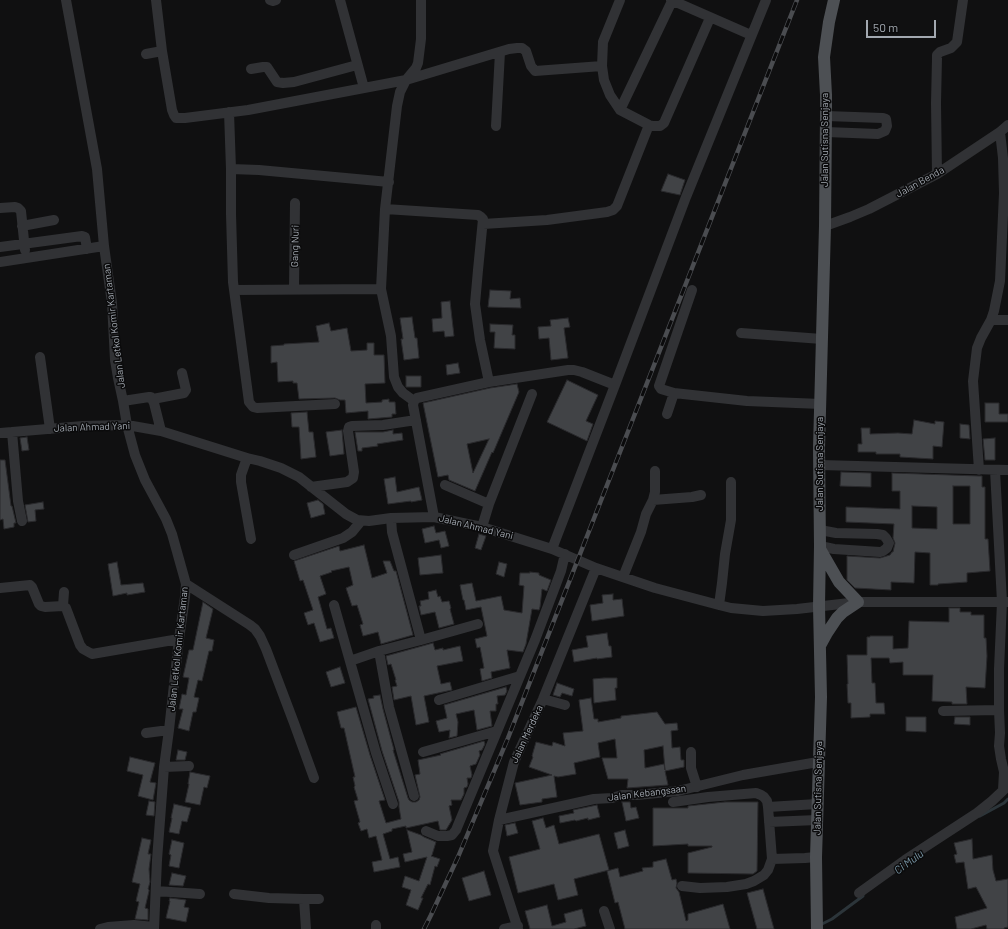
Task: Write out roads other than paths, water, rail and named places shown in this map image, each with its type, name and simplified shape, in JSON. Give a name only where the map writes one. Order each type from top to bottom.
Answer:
[{"type":"main road","name":"Jalan Sutisna Senjaya","points":[[817,924],[816,857],[821,697],[819,606],[819,448],[826,132],[824,57],[834,0]]},
{"type":"main road","points":[[820,548],[839,582],[858,602],[837,618],[820,645]]},
{"type":"street","name":"Jalan Letkol Komir Kartaman","points":[[66,0],[97,169],[104,246],[112,303],[115,360],[127,425],[135,455],[145,480],[166,519],[172,534],[186,584],[184,612],[179,639],[164,767],[157,860],[154,928]]},
{"type":"street","points":[[156,0],[162,51],[172,110],[175,116],[181,119],[229,112],[406,80],[514,48],[525,49],[532,68],[535,71],[602,66]]},
{"type":"street","points":[[270,0],[276,0]]},
{"type":"street","points":[[340,0],[364,88]]},
{"type":"street","points":[[414,401],[403,394],[394,377],[391,336],[382,289],[385,209],[397,106],[400,92],[406,80],[416,68],[418,63],[421,39],[421,0]]},
{"type":"street","points":[[620,0],[603,42],[602,66],[604,80],[608,91],[620,110],[649,125],[658,126],[664,122],[710,18]]},
{"type":"street","points":[[620,110],[671,0],[692,4],[710,18],[751,35]]},
{"type":"street","points":[[552,549],[686,197],[766,0]]},
{"type":"street","points":[[937,174],[936,61],[937,55],[940,52],[951,48],[957,42],[963,0]]},
{"type":"street","points":[[146,54],[162,51]]},
{"type":"street","points":[[496,126],[500,52]]},
{"type":"street","points":[[252,69],[267,67],[277,82],[283,83],[294,82],[357,65]]},
{"type":"street","points":[[229,112],[234,290],[249,400],[254,408],[335,404]]},
{"type":"street","points":[[826,116],[883,118],[886,119],[887,126],[885,131],[878,134],[826,132]]},
{"type":"street","points":[[484,224],[547,220],[613,210],[617,206],[649,125]]},
{"type":"street","points":[[979,470],[973,381],[977,348],[991,320],[1000,281],[1004,193],[1004,128]]},
{"type":"street","name":"Jalan Benda","points":[[825,226],[869,209],[937,174],[1004,128]]},
{"type":"street","points":[[231,169],[259,170],[389,182]]},
{"type":"street","name":"Gang Nuri","points":[[294,289],[295,203]]},
{"type":"street","points":[[0,208],[15,206],[21,211],[24,244],[27,258]]},
{"type":"street","points":[[385,209],[478,215],[483,219],[484,224],[475,304],[488,382]]},
{"type":"street","points":[[22,226],[54,220]]},
{"type":"street","points":[[0,247],[84,236],[87,249]]},
{"type":"street","points":[[62,238],[64,252]]},
{"type":"street","points":[[0,262],[104,246]]},
{"type":"street","points":[[234,290],[382,289]]},
{"type":"street","points":[[692,290],[659,384],[659,388],[674,393],[747,401],[821,404]]},
{"type":"street","points":[[991,320],[1008,320]]},
{"type":"street","points":[[741,333],[822,339]]},
{"type":"street","points":[[40,356],[50,429]]},
{"type":"street","points":[[434,517],[413,405],[417,398],[488,382],[568,370],[588,374],[615,385]]},
{"type":"street","points":[[123,401],[149,397],[153,399],[184,393],[186,390],[182,373]]},
{"type":"street","points":[[667,414],[674,393]]},
{"type":"street","points":[[482,527],[489,504],[532,394]]},
{"type":"street","points":[[153,399],[161,431]]},
{"type":"street","points":[[311,487],[347,482],[353,478],[354,472],[348,431],[352,426],[383,425],[416,420]]},
{"type":"street","name":"Jalan Ahmad Yani","points":[[0,433],[127,425],[161,431],[281,468],[299,477],[346,514],[361,521],[391,518],[434,517],[482,527],[552,549],[591,566],[655,588],[719,606],[763,611],[858,602],[1005,602]]},
{"type":"street","points":[[12,432],[18,501],[22,521]]},
{"type":"street","points":[[248,458],[241,482],[251,539]]},
{"type":"street","points":[[820,465],[1008,470]]},
{"type":"street","points":[[859,894],[905,860],[977,813],[1006,788],[1006,772],[1000,759],[999,746],[999,669],[1005,602],[995,470]]},
{"type":"street","points":[[623,577],[641,532],[646,514],[654,500],[655,471]]},
{"type":"street","points":[[719,606],[725,554],[731,520],[731,482]]},
{"type":"street","points":[[445,484],[489,504]]},
{"type":"street","points":[[654,500],[701,495]]},
{"type":"street","points":[[391,518],[392,532],[421,640]]},
{"type":"street","points":[[294,555],[343,538],[352,532],[361,521]]},
{"type":"street","points":[[820,530],[836,533],[883,535],[889,543],[887,548],[880,552],[820,548]]},
{"type":"street","points":[[426,831],[438,836],[449,836],[454,833],[535,640],[561,571],[565,554]]},
{"type":"street","name":"Jalan Merdeka","points":[[518,928],[493,851],[499,820],[514,762],[543,699],[591,566]]},
{"type":"street","points":[[186,584],[250,625],[260,636],[314,778]]},
{"type":"street","points":[[0,588],[30,586],[32,587],[41,606],[63,606]]},
{"type":"street","points":[[64,592],[63,606],[66,608],[80,645],[83,649],[92,654],[179,639]]},
{"type":"street","points":[[334,605],[376,753],[393,804]]},
{"type":"street","points":[[350,661],[379,651],[478,624]]},
{"type":"street","points":[[379,651],[389,707],[414,796]]},
{"type":"street","points":[[439,700],[520,676]]},
{"type":"street","points":[[543,699],[565,705]]},
{"type":"street","points":[[943,711],[999,710]]},
{"type":"street","points":[[146,733],[169,730]]},
{"type":"street","points":[[423,752],[498,731]]},
{"type":"street","points":[[691,752],[691,768],[697,787]]},
{"type":"street","name":"Jalan Kebangsaan","points":[[499,820],[594,799],[612,798],[622,795],[667,793],[750,773],[818,762]]},
{"type":"street","points":[[164,767],[189,766]]},
{"type":"street","points":[[673,802],[756,793],[764,797],[768,807],[772,859],[768,870],[764,875],[746,884],[727,887],[700,888],[682,886]]},
{"type":"street","points":[[768,807],[818,804]]},
{"type":"street","points":[[769,822],[817,820]]},
{"type":"street","points":[[772,859],[816,857]]},
{"type":"street","points":[[156,891],[200,894]]},
{"type":"street","points":[[234,894],[269,898],[319,899]]},
{"type":"street","points":[[304,899],[306,929]]},
{"type":"street","points":[[604,911],[610,929]]},
{"type":"street","points":[[100,929],[134,925],[154,928]]},
{"type":"street","points":[[504,929],[518,928]]},
{"type":"waterway","name":"Ci Mulu","points":[[980,816],[1004,803],[1008,799]]},
{"type":"waterway","name":"Ci Mulu","points":[[820,925],[832,919],[863,896]]},
{"type":"railway","points":[[424,929],[458,857],[508,738],[797,0]]}]
